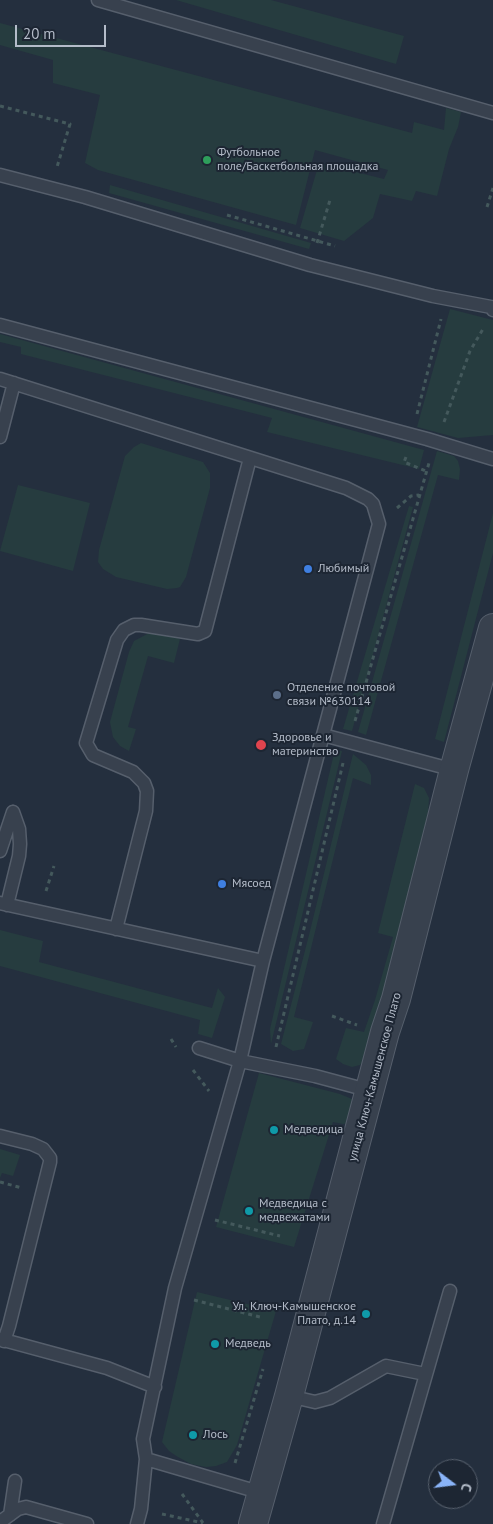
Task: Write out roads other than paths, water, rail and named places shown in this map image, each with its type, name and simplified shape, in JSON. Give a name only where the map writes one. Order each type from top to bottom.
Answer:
[{"type":"street","name":"улица Ключ-Камышенское Плато","points":[[253,1524],[371,1091],[454,770],[493,628]]},
{"type":"lane","points":[[98,0],[493,114]]},
{"type":"lane","points":[[0,175],[85,198],[310,265],[447,299],[491,307],[493,310]]},
{"type":"lane","points":[[0,325],[493,459]]},
{"type":"lane","points":[[0,379],[353,490],[373,504],[380,524],[263,961],[240,1061],[174,1295],[143,1439],[146,1459],[138,1524]]},
{"type":"lane","points":[[0,437],[14,383]]},
{"type":"lane","points":[[116,929],[146,811],[148,791],[144,783],[133,772],[93,755],[86,743],[117,640],[124,630],[141,624],[198,634],[205,631],[250,458]]},
{"type":"lane","points":[[323,735],[454,770]]},
{"type":"lane","points":[[0,851],[13,812],[19,829],[19,856],[3,904],[263,961]]},
{"type":"lane","points":[[199,1048],[240,1061],[314,1076],[371,1091]]},
{"type":"lane","points":[[0,1136],[32,1144],[43,1150],[50,1158],[9,1326],[2,1340],[107,1368],[154,1387]]},
{"type":"lane","points":[[383,1524],[450,1291]]},
{"type":"lane","points":[[289,1396],[315,1402],[330,1398],[386,1366],[426,1374]]},
{"type":"lane","points":[[146,1459],[262,1492]]},
{"type":"lane","points":[[5,1518],[15,1481]]},
{"type":"lane","points":[[5,1518],[18,1509],[26,1507],[87,1524]]},
{"type":"place","name":"Футбольное поле/Баскетбольная площадка","points":[[207,160]]},
{"type":"place","name":"Любимый","points":[[308,569]]},
{"type":"place","name":"Отделение почтовой связи №630114","points":[[277,695]]},
{"type":"place","name":"Здоровье и материнство","points":[[261,745]]},
{"type":"place","name":"Мясоед","points":[[222,884]]},
{"type":"place","name":"Медведица","points":[[274,1130]]},
{"type":"place","name":"Медведица с медвежатами","points":[[249,1211]]},
{"type":"place","name":"Ул. Ключ-Камышенское Плато, д.14","points":[[366,1314]]},
{"type":"place","name":"Медведь","points":[[215,1344]]},
{"type":"place","name":"Лось","points":[[193,1435]]}]
